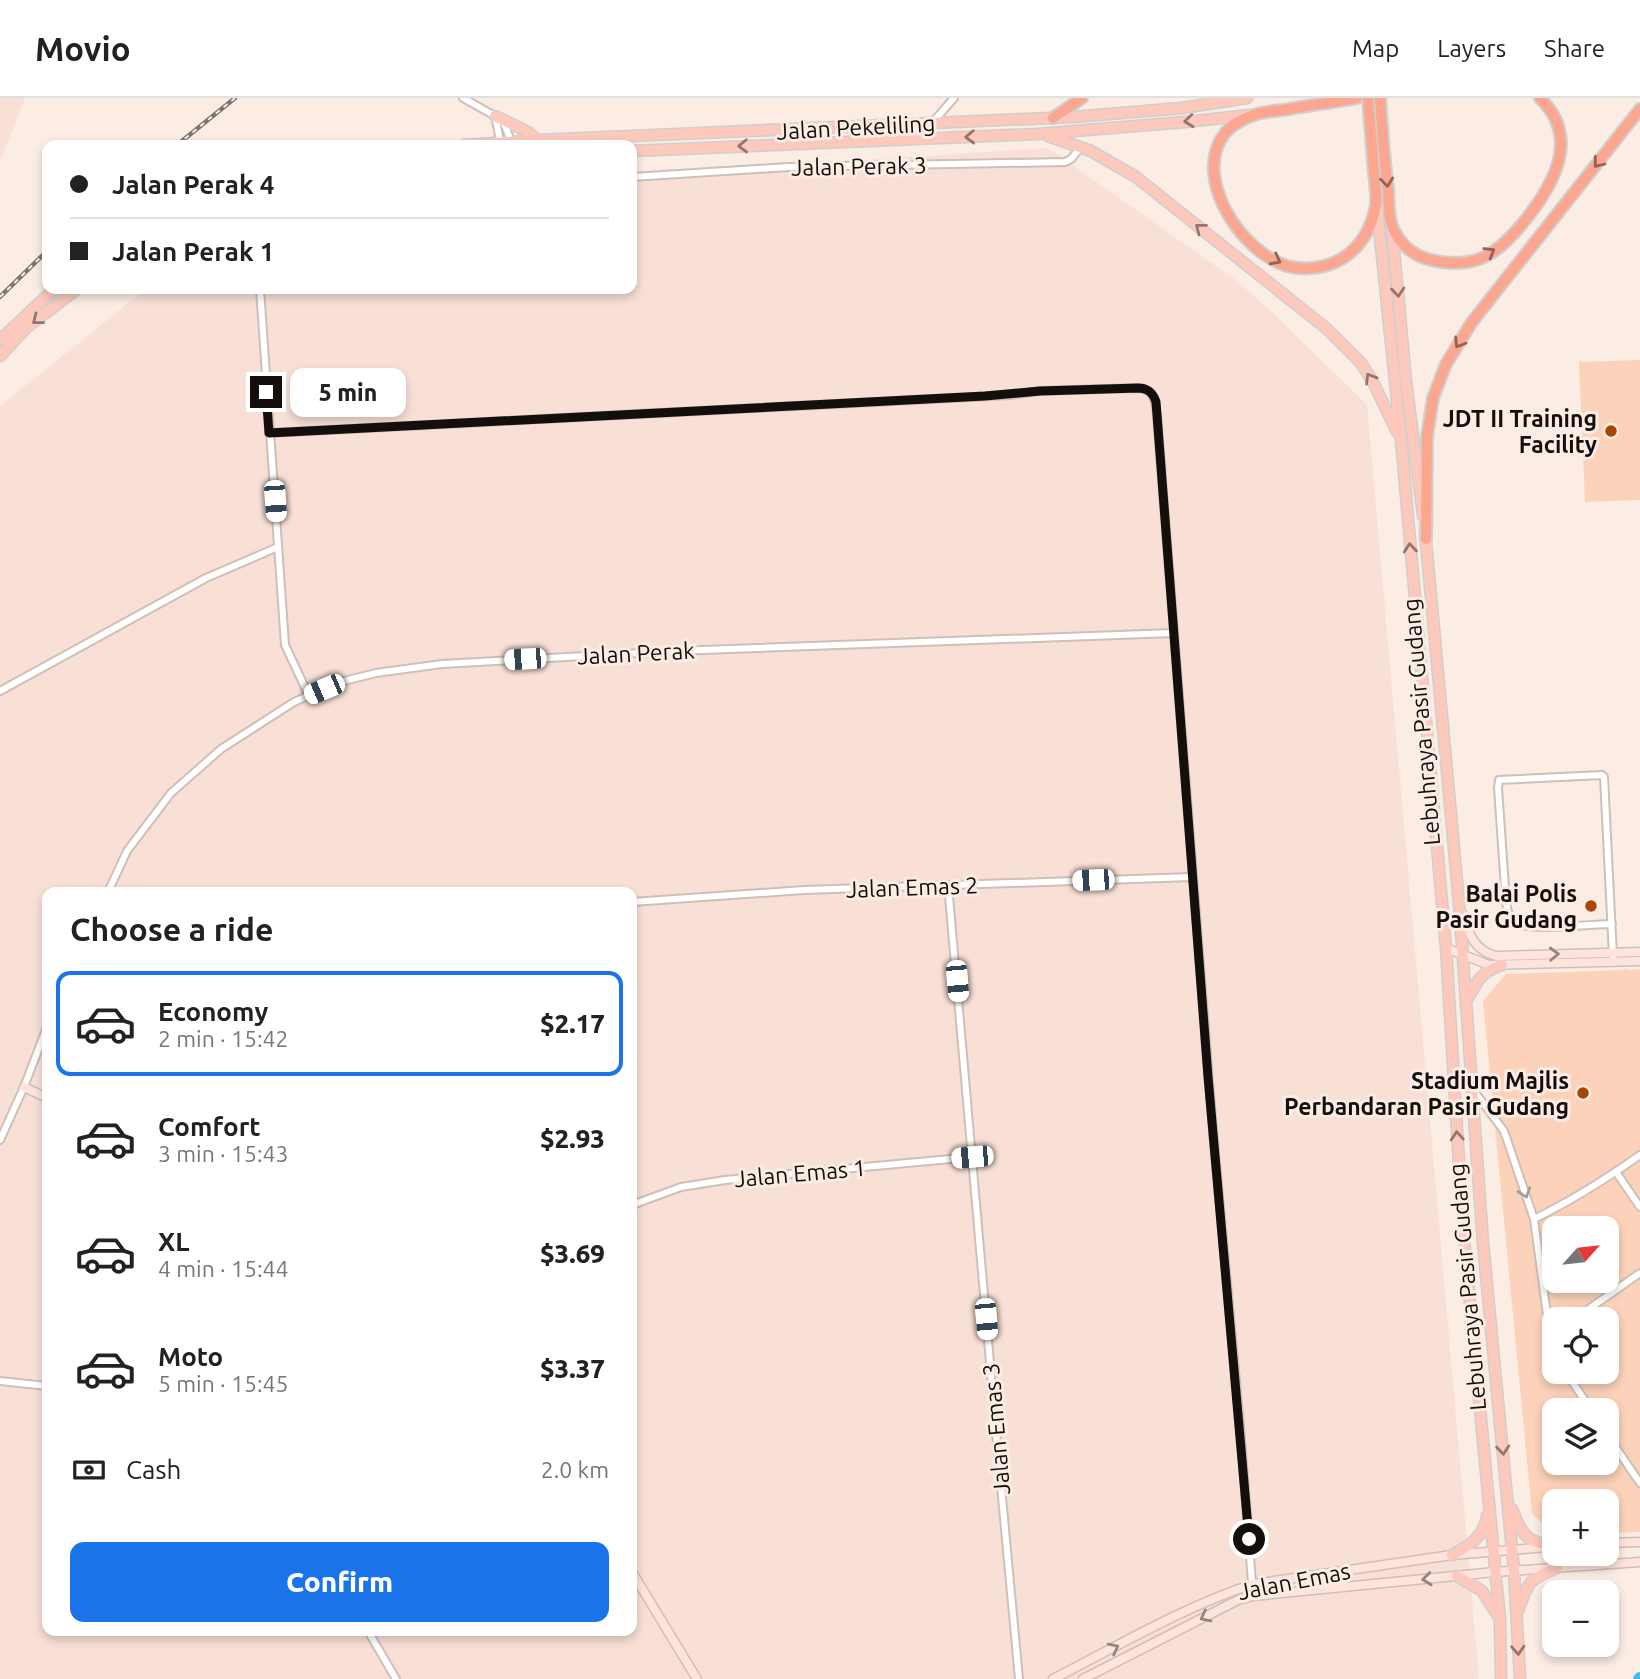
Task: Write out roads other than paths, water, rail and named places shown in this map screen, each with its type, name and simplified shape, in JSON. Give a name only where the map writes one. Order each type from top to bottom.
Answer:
[{"type":"highway","points":[[1053,118],[1082,98]]},
{"type":"highway","points":[[1357,98],[1257,114],[1238,123],[1225,133],[1216,153],[1216,189],[1230,218],[1251,242],[1273,260],[1286,266],[1305,269],[1328,265],[1348,255],[1365,237],[1372,222],[1376,202]]},
{"type":"highway","name":"Lebuhraya Pasir Gudang","points":[[1368,98],[1391,224]]},
{"type":"highway","name":"Lebuhraya Pasir Gudang","points":[[1376,202],[1380,98]]},
{"type":"highway","points":[[1391,224],[1405,248],[1416,255],[1447,263],[1484,257],[1511,236],[1543,197],[1558,169],[1561,150],[1559,131],[1540,98]]},
{"type":"highway","points":[[1426,539],[1427,436],[1433,398],[1446,364],[1472,322],[1640,109]]},
{"type":"main road","name":"Jalan Pekeliling","points":[[538,140],[1053,118],[1182,108],[1247,98]]},
{"type":"main road","name":"Jalan Pekeliling","points":[[637,151],[1038,134],[1257,114]]},
{"type":"main road","points":[[495,116],[528,132],[538,140]]},
{"type":"main road","points":[[1038,134],[1091,151],[1136,177],[1327,329],[1367,372],[1401,439]]},
{"type":"main road","name":"Lebuhraya Pasir Gudang","points":[[1376,202],[1401,439],[1446,948],[1463,1228],[1500,1620],[1501,1679]]},
{"type":"main road","name":"Lebuhraya Pasir Gudang","points":[[1391,224],[1426,539],[1459,903],[1483,1243],[1514,1571],[1520,1679]]},
{"type":"main road","points":[[0,340],[48,294]]},
{"type":"main road","points":[[0,356],[26,328],[70,294]]},
{"type":"main road","points":[[1434,813],[1444,816],[1450,812]]},
{"type":"main road","points":[[1459,903],[1469,935],[1486,953],[1496,956],[1613,957],[1640,961]]},
{"type":"main road","points":[[1446,948],[1489,965],[1613,957],[1640,951]]},
{"type":"main road","points":[[1466,1001],[1487,970],[1502,965]]},
{"type":"main road","points":[[24,1087],[42,1096]]},
{"type":"main road","points":[[1507,1495],[1517,1523],[1526,1538],[1542,1544]]},
{"type":"main road","points":[[1452,1555],[1470,1545],[1479,1536],[1485,1525],[1489,1501]]},
{"type":"main road","points":[[1619,1543],[1640,1542]]},
{"type":"main road","name":"Jalan Emas","points":[[1053,1679],[1193,1608],[1253,1584],[1452,1555],[1542,1547]]},
{"type":"main road","name":"Jalan Emas","points":[[1083,1679],[1238,1600],[1253,1596],[1640,1562]]},
{"type":"main road","points":[[1516,1617],[1529,1584],[1540,1575],[1557,1568]]},
{"type":"main road","points":[[1457,1576],[1482,1591],[1500,1620]]},
{"type":"main road","points":[[637,1580],[696,1679]]},
{"type":"street","points":[[463,98],[504,123],[506,140]]},
{"type":"street","points":[[932,124],[954,98]]},
{"type":"street","points":[[495,116],[504,140]]},
{"type":"street","name":"Jalan Perak 3","points":[[637,177],[789,167],[1065,162],[1081,147]]},
{"type":"street","points":[[260,294],[285,645],[309,696]]},
{"type":"street","points":[[269,433],[956,398],[1040,391],[1138,388],[1152,393],[1156,402],[1192,877],[1253,1596]]},
{"type":"street","points":[[0,691],[206,578],[278,547]]},
{"type":"street","name":"Jalan Perak","points":[[109,887],[127,851],[171,793],[227,744],[294,702],[340,682],[376,673],[442,664],[675,651],[1173,633]]},
{"type":"street","points":[[1612,924],[1528,927],[1509,916],[1497,783],[1499,780],[1604,777],[1612,924],[1613,957]]},
{"type":"street","name":"Jalan Emas 2","points":[[637,902],[803,890],[1192,877]]},
{"type":"street","name":"Jalan Emas 3","points":[[948,885],[998,1461],[1020,1679]]},
{"type":"street","points":[[0,1140],[42,1040]]},
{"type":"street","points":[[1472,1090],[1504,1131],[1534,1219],[1548,1307]]},
{"type":"street","points":[[1534,1219],[1562,1205],[1640,1155]]},
{"type":"street","name":"Jalan Emas 1","points":[[637,1203],[681,1187],[725,1180],[972,1157]]},
{"type":"street","points":[[1616,1172],[1640,1207]]},
{"type":"street","points":[[1592,1307],[1640,1273]]},
{"type":"street","points":[[0,1381],[42,1385]]},
{"type":"street","points":[[1619,1452],[1640,1483]]},
{"type":"street","points":[[371,1636],[396,1679]]},
{"type":"railway","points":[[183,140],[235,98]]},
{"type":"railway","points":[[0,297],[42,256]]},
{"type":"place","name":"JDT II Training Facility","points":[[1611,431]]},
{"type":"place","name":"Balai Polis Pasir Gudang","points":[[1591,906]]},
{"type":"place","name":"Stadium Majlis Perbandaran Pasir Gudang","points":[[1583,1093]]}]
